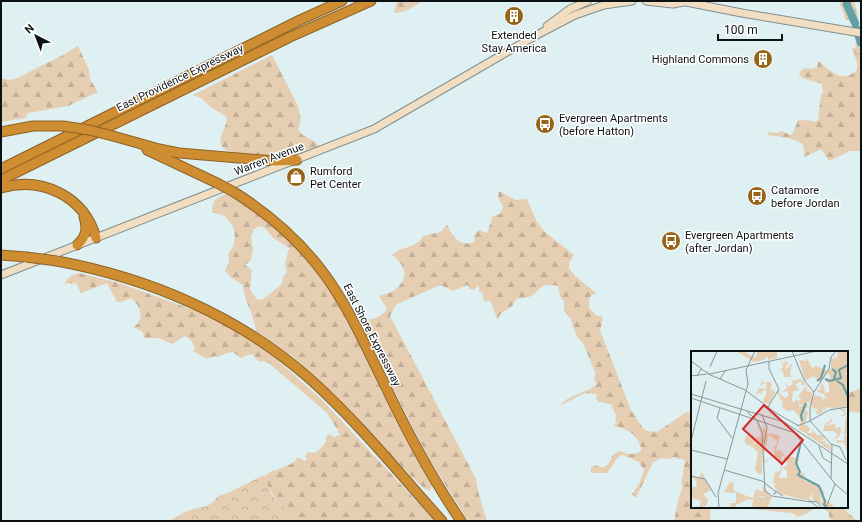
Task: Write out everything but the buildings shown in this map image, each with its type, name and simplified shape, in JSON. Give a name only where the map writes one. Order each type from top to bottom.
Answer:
[{"type":"highway","name":"East Providence Expressway","points":[[1,169],[290,24],[342,1]]},
{"type":"highway","name":"East Providence Expressway","points":[[1,180],[294,34],[371,1]]},
{"type":"highway","name":"East Shore Expressway","points":[[1,132],[34,126],[63,126],[113,136],[217,183],[234,192],[261,210],[311,257],[330,282],[354,322],[414,443],[434,479],[461,521]]},
{"type":"highway","points":[[113,136],[159,149],[179,152],[271,160],[297,160]]},
{"type":"highway","points":[[1,188],[33,184],[47,188],[67,198],[81,210],[90,221],[96,238]]},
{"type":"highway","points":[[77,245],[83,239],[86,230],[85,220],[81,210]]},
{"type":"highway","points":[[1,255],[57,261],[108,272],[168,293],[222,318],[259,341],[303,374],[338,406],[442,521]]},
{"type":"main road","points":[[549,24],[574,1]]},
{"type":"main road","name":"Warren Avenue","points":[[533,37],[573,8],[588,1]]},
{"type":"main road","name":"Warren Avenue","points":[[1,274],[297,160],[380,126],[533,37],[582,12],[608,2],[632,1]]},
{"type":"main road","points":[[646,1],[676,4],[682,2],[742,14],[861,33]]},
{"type":"green space","points":[[397,1],[423,1],[406,11],[394,13]]},
{"type":"green space","points":[[839,1],[854,1],[859,20],[846,20]]},
{"type":"green space","points":[[856,41],[861,51],[861,63],[855,50]]},
{"type":"green space","points":[[78,46],[89,70],[90,79],[98,92],[68,106],[28,113],[26,118],[1,122],[1,78],[10,80],[15,79]]},
{"type":"green space","points":[[852,48],[861,48],[861,104],[857,89],[857,63]]},
{"type":"green space","points":[[272,55],[298,106],[301,120],[298,130],[300,133],[315,142],[319,147],[298,160],[264,157],[226,150],[220,142],[227,118],[203,100],[193,95]]},
{"type":"green space","points":[[818,61],[833,73],[847,76],[855,72],[861,63],[861,151],[850,151],[829,161],[821,149],[804,157],[802,144],[799,142],[767,135],[769,132],[778,133],[781,131],[791,135],[798,120],[814,122],[818,120],[821,95],[823,92],[822,84],[802,78],[799,74],[803,69],[812,69],[817,67]]},
{"type":"green space","points":[[499,191],[516,200],[528,199],[537,222],[545,232],[574,255],[569,263],[569,268],[575,276],[596,294],[589,298],[589,308],[597,316],[601,316],[603,319],[600,330],[631,410],[643,428],[647,431],[657,432],[685,413],[691,411],[691,508],[711,508],[711,521],[674,521],[683,487],[681,484],[685,461],[683,459],[677,459],[675,457],[667,459],[662,458],[653,462],[636,498],[632,494],[639,484],[644,470],[639,462],[623,455],[618,457],[607,473],[591,473],[591,467],[596,465],[599,467],[606,466],[610,462],[612,456],[619,451],[631,454],[642,450],[638,440],[632,433],[613,426],[617,423],[615,420],[616,415],[612,407],[613,405],[599,402],[596,399],[597,394],[585,393],[561,405],[568,399],[597,384],[594,380],[595,377],[593,377],[596,374],[583,343],[577,337],[570,318],[564,310],[564,302],[560,296],[558,286],[546,285],[529,297],[516,299],[511,307],[501,313],[498,321],[491,302],[489,300],[485,302],[483,293],[479,292],[478,285],[475,290],[469,289],[469,286],[467,285],[453,291],[443,286],[438,286],[397,304],[390,316],[476,479],[487,521],[468,521],[431,462],[359,319],[367,320],[381,315],[387,309],[379,296],[395,290],[401,284],[404,270],[400,262],[392,255],[416,243],[423,236],[440,232],[447,225],[452,234],[462,243],[466,244],[475,241],[474,236],[478,230],[487,233],[493,216],[500,214],[503,207],[498,197]]},
{"type":"green space","points":[[228,193],[273,224],[293,241],[330,287],[427,475],[432,486],[430,491],[419,484],[399,464],[318,379],[292,356],[256,331],[245,297],[243,285],[232,278],[225,271],[229,262],[228,254],[235,240],[234,229],[232,224],[224,216],[212,212],[214,202],[218,198]],"holes":[[[259,226],[265,228],[273,238],[289,248],[285,264],[287,272],[283,277],[282,284],[262,300],[257,299],[250,290],[252,270],[245,265],[251,260],[253,250],[251,236],[254,229]]]},
{"type":"green space","points":[[79,273],[119,283],[202,313],[240,333],[273,356],[323,401],[435,521],[292,521],[285,509],[273,495],[264,476],[274,470],[275,471],[291,464],[298,457],[305,461],[307,459],[305,456],[308,452],[316,452],[326,442],[326,437],[329,434],[334,437],[340,435],[327,413],[269,363],[262,361],[259,362],[252,354],[241,358],[233,352],[207,359],[193,351],[195,348],[193,344],[185,336],[172,344],[159,338],[144,338],[143,332],[134,327],[140,320],[141,316],[137,305],[131,298],[117,302],[107,283],[81,293],[76,283],[64,284],[70,277]]},
{"type":"green space","points":[[861,388],[861,413],[848,411],[848,394]]},
{"type":"green space","points":[[264,476],[271,494],[289,513],[292,521],[169,521],[185,512],[207,506],[218,496],[230,492]]},
{"type":"green space","points":[[743,508],[817,508],[798,517],[792,513]]},
{"type":"green space","points":[[821,508],[843,508],[857,521],[832,521],[829,513]]},
{"type":"waterway","points":[[847,1],[847,5],[855,23]]},
{"type":"waterway","points":[[856,28],[861,43]]},
{"type":"place","name":"Extended Stay America","points":[[514,16]]},
{"type":"place","name":"Highland Commons","points":[[763,59]]},
{"type":"place","name":"Evergreen Apartments (before Hatton)","points":[[545,124]]},
{"type":"place","name":"Rumford Pet Center","points":[[296,177]]},
{"type":"place","name":"Catamore before Jordan","points":[[757,196]]},
{"type":"place","name":"Evergreen Apartments (after Jordan)","points":[[671,241]]}]
